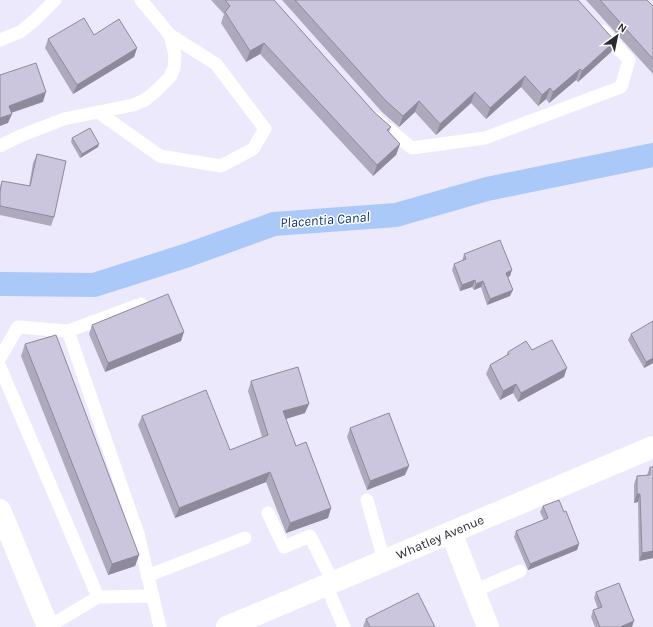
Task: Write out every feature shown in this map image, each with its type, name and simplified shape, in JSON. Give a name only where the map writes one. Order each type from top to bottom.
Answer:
[{"type":"street","name":"Whatley Avenue","points":[[227,627],[653,447]]},
{"type":"street","points":[[0,510],[48,627]]},
{"type":"street","points":[[451,532],[488,627]]},
{"type":"lane","points":[[0,40],[20,32],[35,20],[55,0]]},
{"type":"lane","points":[[98,112],[160,156],[221,166],[253,149],[265,129],[216,64],[170,35],[141,0]]},
{"type":"lane","points":[[371,112],[376,118],[412,148],[485,138],[621,87],[629,60],[594,22]]},
{"type":"lane","points":[[0,146],[20,136],[64,119],[134,105],[144,100],[157,90],[170,76],[174,68],[175,55],[170,35]]},
{"type":"lane","points":[[0,358],[18,327],[68,331],[141,304]]},
{"type":"lane","points":[[68,331],[138,534],[160,627]]},
{"type":"lane","points":[[0,367],[98,597]]},
{"type":"lane","points":[[367,500],[384,560]]},
{"type":"lane","points":[[268,513],[284,547],[310,536],[330,583],[344,627]]},
{"type":"lane","points":[[147,576],[245,538]]},
{"type":"lane","points":[[474,591],[520,571]]},
{"type":"lane","points":[[48,627],[98,597],[153,596]]},
{"type":"water","points":[[653,148],[653,155],[487,189]]},
{"type":"building","points":[[225,0],[274,0],[374,112],[391,127],[387,130],[400,144],[377,165],[264,43],[250,51],[225,12],[230,6]]},
{"type":"building","points":[[295,0],[578,0],[615,41],[582,71],[580,69],[553,92],[550,88],[542,95],[525,76],[490,108],[475,92],[440,124],[419,101],[403,116],[386,101]]},
{"type":"building","points":[[600,0],[647,0],[653,6],[653,59]]},
{"type":"building","points":[[84,18],[94,35],[119,19],[137,48],[77,85],[48,39]]},
{"type":"building","points":[[36,63],[46,92],[9,106],[12,114],[0,118],[0,75]]},
{"type":"building","points":[[90,128],[99,144],[82,154],[72,138]]},
{"type":"building","points":[[37,154],[66,161],[54,217],[0,206],[2,181],[30,186]]},
{"type":"building","points":[[500,240],[512,270],[506,273],[513,290],[490,299],[483,281],[476,284],[475,280],[462,285],[454,264],[466,259],[464,254]]},
{"type":"building","points":[[168,294],[184,332],[108,363],[92,325]]},
{"type":"building","points":[[653,321],[653,358],[646,362],[631,334]]},
{"type":"building","points":[[56,335],[139,555],[112,564],[25,344]]},
{"type":"building","points":[[552,340],[567,368],[521,393],[516,384],[503,391],[490,365],[509,354],[508,352],[526,341],[532,350]]},
{"type":"building","points":[[298,367],[309,404],[283,411],[296,446],[306,442],[331,508],[290,523],[270,472],[179,508],[142,416],[206,390],[230,450],[268,435],[251,381]]},
{"type":"building","points":[[389,413],[409,466],[370,481],[350,428]]},
{"type":"building","points":[[650,467],[653,467],[653,551],[642,553],[640,494],[637,494],[637,476],[650,475]]},
{"type":"building","points":[[559,500],[564,512],[566,511],[579,544],[530,564],[516,531],[548,518],[543,506]]},
{"type":"building","points":[[619,583],[634,621],[620,627],[600,627],[593,610],[602,607],[596,592]]},
{"type":"building","points":[[418,593],[435,627],[370,627],[366,619]]},
{"type":"waterway","name":"Placentia Canal","points":[[0,284],[94,285],[188,255],[274,224],[396,215],[487,189],[653,155]]}]
